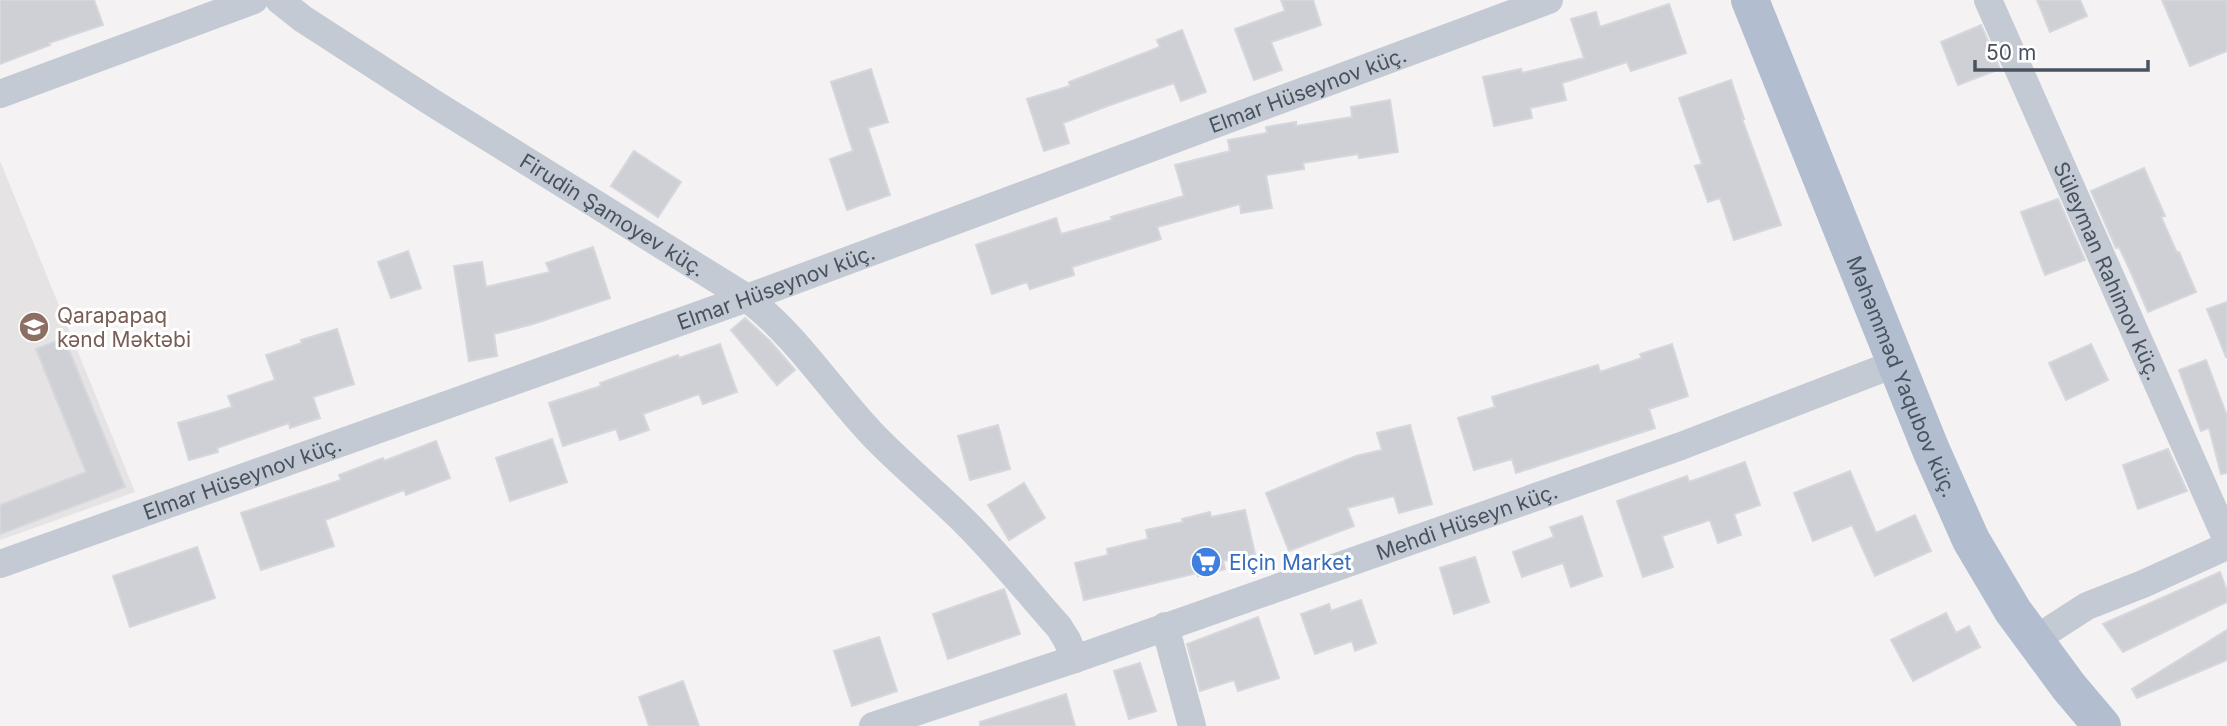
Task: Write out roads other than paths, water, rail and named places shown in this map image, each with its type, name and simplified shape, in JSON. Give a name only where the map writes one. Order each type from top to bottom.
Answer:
[{"type":"main road","name":"Məhəmməd Yaqubov küç.","points":[[1750,0],[1931,450],[1971,540],[2034,640],[2068,687],[2102,726]]},
{"type":"street","points":[[0,94],[254,0]]},
{"type":"street","name":"Firudin Şamoyev küç.","points":[[279,0],[303,19],[433,103],[747,298],[785,330],[871,433],[965,522],[1059,627],[1075,659]]},
{"type":"street","name":"Elmar Hüseynov küç.","points":[[0,564],[747,298],[1549,0]]},
{"type":"street","name":"Süleyman Rahimov küç.","points":[[1987,0],[2227,540]]},
{"type":"street","name":"Mehdi Hüseyn küç.","points":[[873,726],[1075,659],[1681,446],[1897,363]]},
{"type":"street","points":[[2034,640],[2087,606],[2227,546]]},
{"type":"street","points":[[1165,626],[1192,726]]},
{"type":"place","name":"Qarapapaq kənd Məktəbi","points":[[34,327]]},
{"type":"place","name":"Elçin Market","points":[[1206,562]]}]
